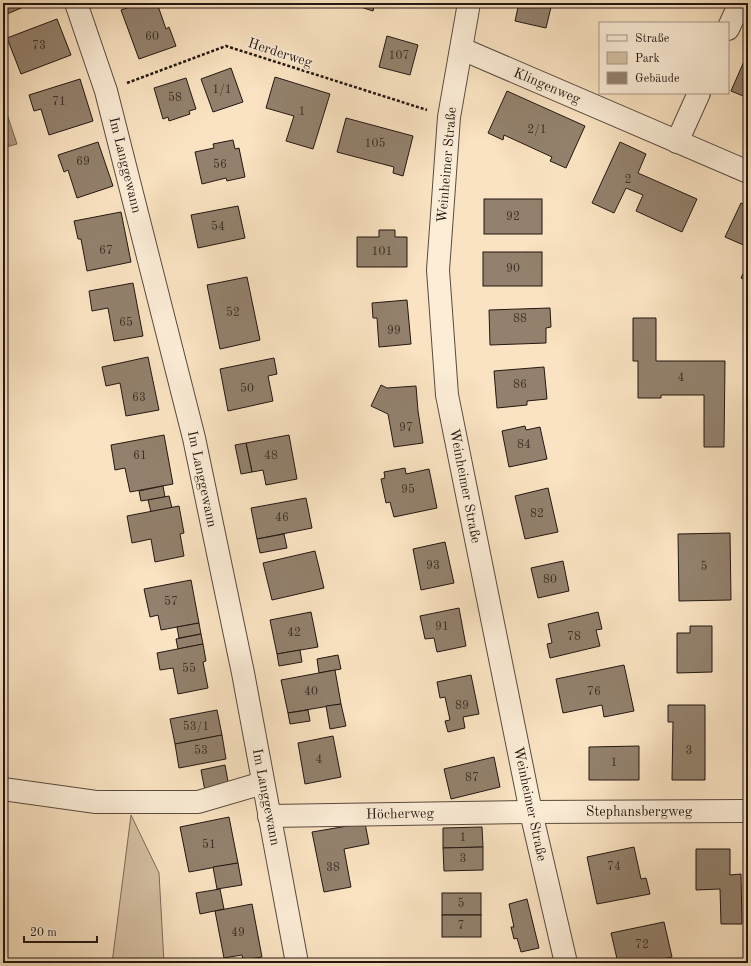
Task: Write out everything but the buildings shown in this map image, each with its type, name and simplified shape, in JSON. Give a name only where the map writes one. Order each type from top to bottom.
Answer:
[{"type":"street","name":"Im Langgewann","points":[[76,3],[106,91],[194,438],[243,673],[297,963]]},
{"type":"street","name":"Weinheimer Straße","points":[[469,3],[449,118],[438,270],[447,395],[531,812],[566,963]]},
{"type":"street","points":[[729,27],[740,3]]},
{"type":"street","name":"Klingenweg","points":[[462,49],[748,172]]},
{"type":"street","points":[[677,142],[699,94]]},
{"type":"street","points":[[3,789],[96,802],[198,802],[263,783]]},
{"type":"street","name":"Stephansbergweg","points":[[531,812],[748,811]]},
{"type":"street","name":"Höcherweg","points":[[269,816],[531,812]]},
{"type":"path","name":"Herderweg","points":[[106,91],[226,46],[449,118]]},
{"type":"green space","points":[[131,815],[159,873],[164,963],[112,963]]},
{"type":"water","points":[[6,111],[17,144],[6,147],[3,139],[3,112]]}]
